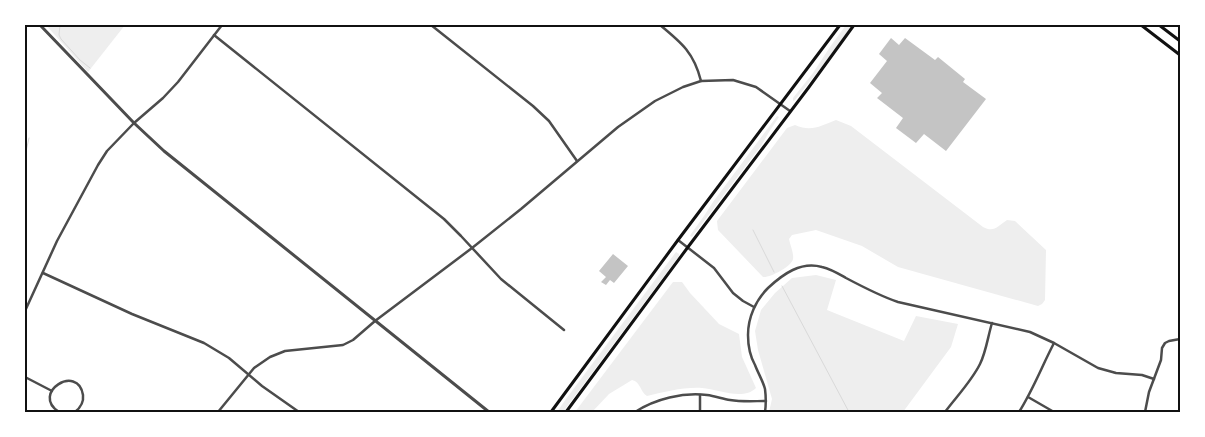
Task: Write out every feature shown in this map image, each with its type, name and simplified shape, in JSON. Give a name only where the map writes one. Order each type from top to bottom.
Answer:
[{"type":"main road","points":[[551,412],[840,25]]},
{"type":"main road","points":[[566,412],[854,25]]},
{"type":"main road","points":[[1141,25],[1180,55]]},
{"type":"main road","points":[[1159,25],[1180,41]]},
{"type":"street","points":[[40,25],[134,123],[164,151],[489,412]]},
{"type":"street","points":[[25,311],[57,241],[107,151],[178,82],[222,25]]},
{"type":"street","points":[[431,25],[533,106],[549,121],[578,161]]},
{"type":"street","points":[[660,25],[689,52],[701,82]]},
{"type":"street","points":[[214,35],[444,219],[501,280],[564,330]]},
{"type":"street","points":[[218,412],[248,374],[259,363],[270,357],[285,351],[343,345],[353,340],[521,209],[618,127],[649,105],[683,87],[701,82],[733,80],[756,87],[790,111]]},
{"type":"street","points":[[678,240],[714,268],[733,293],[754,307]]},
{"type":"street","points":[[765,412],[765,389],[749,348],[748,334],[754,307],[766,290],[788,272],[797,268],[814,265],[822,266],[879,295],[893,300],[1030,332],[1054,343],[1098,368],[1116,373],[1142,375],[1154,379]]},
{"type":"street","points":[[43,273],[132,314],[204,343],[229,358],[299,412]]},
{"type":"street","points":[[945,412],[980,364],[992,323]]},
{"type":"street","points":[[1145,412],[1149,392],[1162,360],[1164,343],[1180,339]]},
{"type":"street","points":[[1019,412],[1054,343]]},
{"type":"street","points":[[25,377],[52,391]]},
{"type":"street","points":[[59,412],[52,406],[50,396],[55,386],[65,381],[76,384],[83,393],[82,404],[75,412]]},
{"type":"street","points":[[636,412],[653,402],[676,397],[700,395],[744,402],[766,401]]},
{"type":"street","points":[[700,395],[700,412]]},
{"type":"street","points":[[1028,397],[1054,412]]},
{"type":"shaded area","points":[[46,25],[125,25],[88,72]]},
{"type":"shaded area","points":[[846,25],[853,25],[793,101],[793,98]]},
{"type":"shaded area","points":[[777,116],[779,117],[761,146],[692,237],[690,236],[713,202]]},
{"type":"shaded area","points":[[836,120],[851,126],[983,227],[993,229],[1007,220],[1015,221],[1046,250],[1045,300],[1042,304],[1038,306],[898,267],[862,246],[816,230],[792,235],[789,239],[793,254],[792,262],[780,271],[763,277],[718,230],[717,221],[787,128],[795,125],[811,128]]},
{"type":"shaded area","points":[[676,252],[679,256],[563,412],[557,412],[566,399]]},
{"type":"shaded area","points":[[816,275],[836,280],[827,310],[904,341],[916,316],[958,324],[951,347],[903,412],[769,412],[772,399],[758,350],[755,331],[761,310],[775,293],[792,278]]},
{"type":"shaded area","points":[[673,282],[682,282],[719,324],[739,334],[742,357],[756,388],[744,394],[688,388],[647,396],[637,383],[632,380],[609,394],[592,412],[575,412]]},
{"type":"building","points":[[891,38],[899,45],[905,38],[935,60],[938,57],[965,79],[963,82],[986,99],[946,151],[924,134],[916,143],[896,128],[903,118],[877,98],[882,93],[870,83],[887,61],[879,54]]},
{"type":"building","points":[[613,254],[628,266],[614,283],[610,280],[606,285],[601,282],[606,277],[599,271]]},
{"type":"waterway","points":[[60,25],[59,35],[61,39],[90,68]]},
{"type":"waterway","points":[[25,156],[29,138]]},
{"type":"waterway","points":[[753,230],[774,272]]},
{"type":"waterway","points":[[782,286],[849,412]]}]
